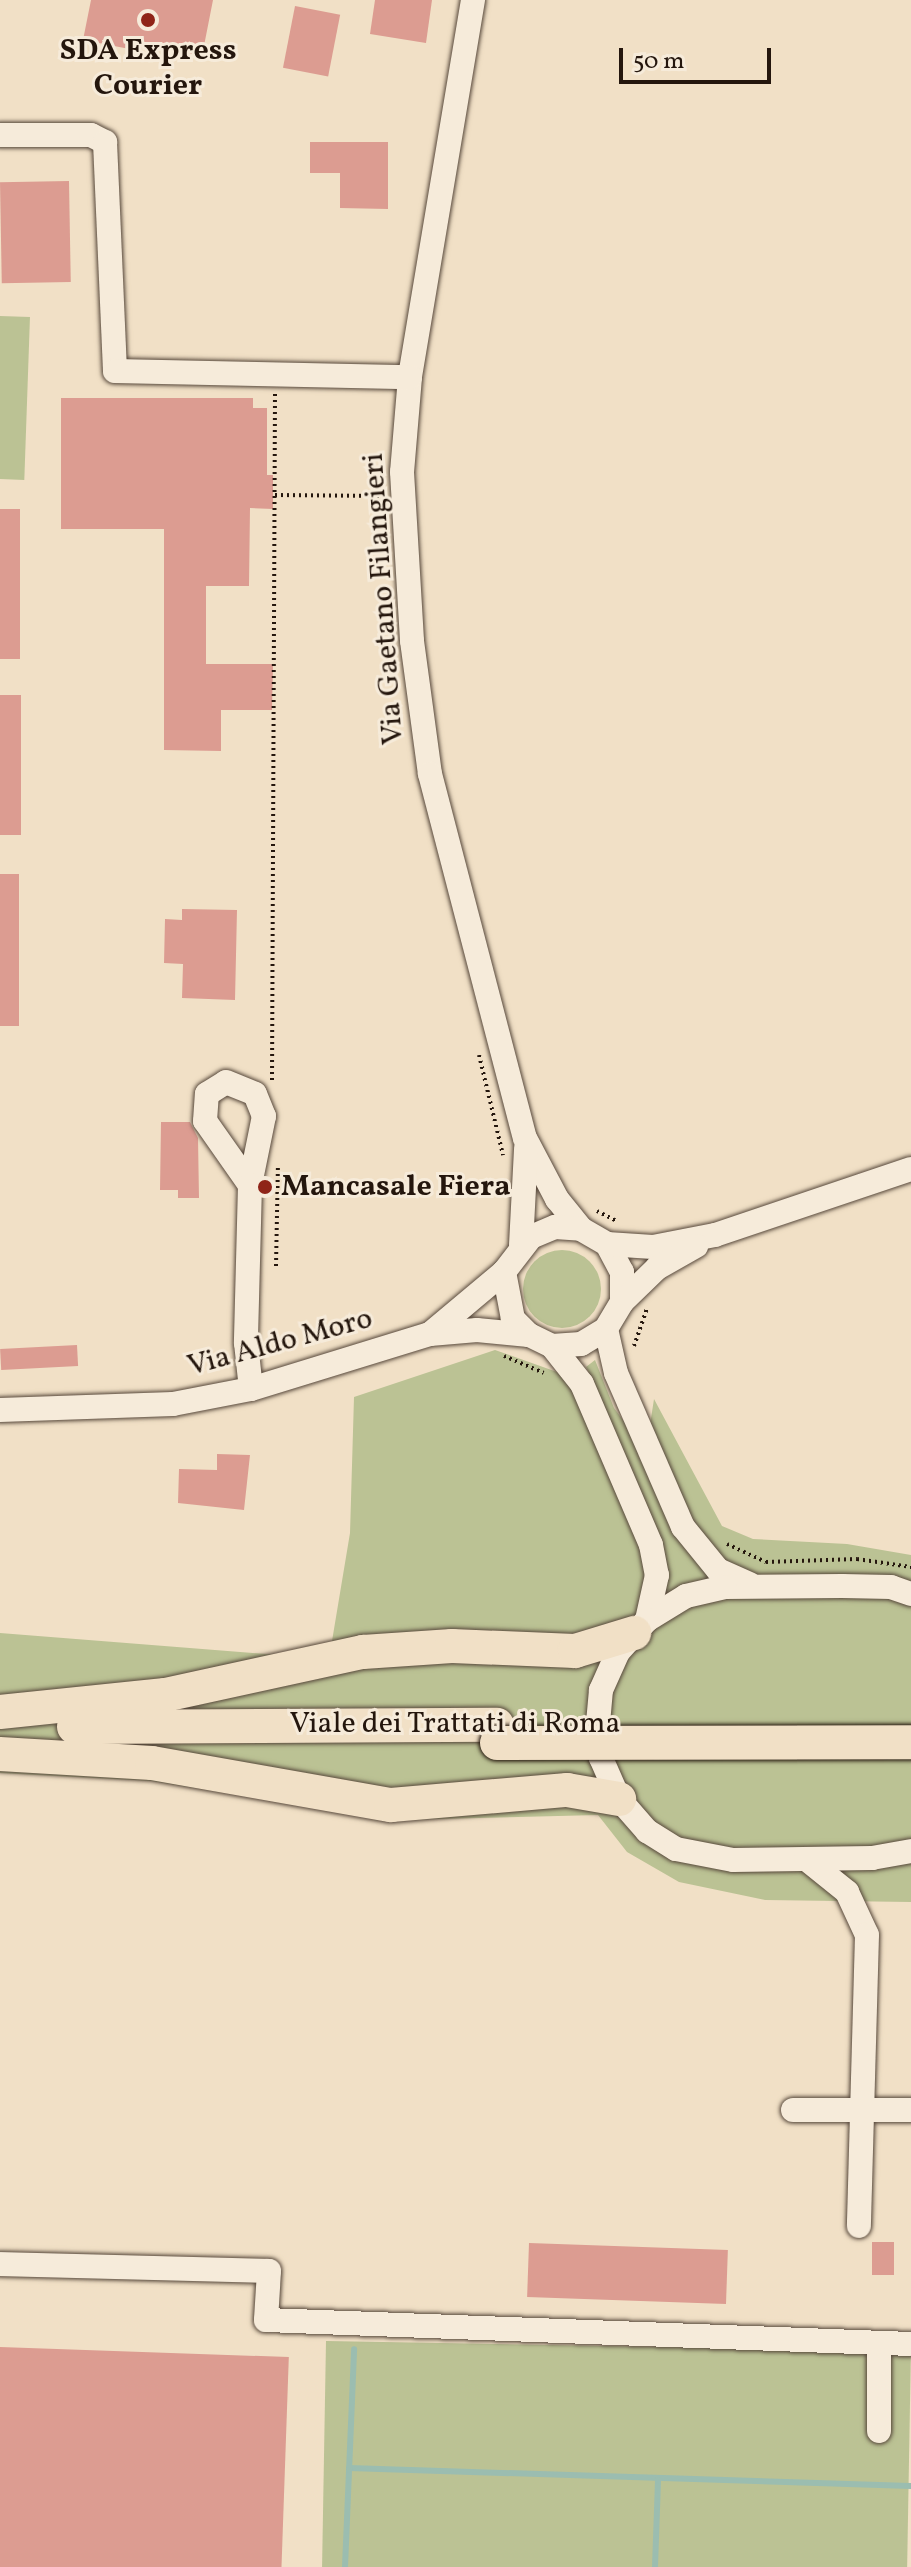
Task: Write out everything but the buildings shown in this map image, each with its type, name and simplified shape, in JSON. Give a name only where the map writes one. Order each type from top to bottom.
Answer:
[{"type":"highway","points":[[0,1712],[165,1695],[363,1652],[452,1646],[575,1651],[640,1626]]},
{"type":"highway","name":"Viale dei Trattati di Roma","points":[[0,1739],[497,1734],[911,1720]]},
{"type":"highway","name":"Viale dei Trattati di Roma","points":[[0,1728],[911,1742]]},
{"type":"highway","points":[[0,1754],[152,1763],[391,1805],[567,1790],[619,1799]]},
{"type":"street","name":"Via Gaetano Filangieri","points":[[473,0],[410,377],[402,472],[425,745],[525,1138],[527,1191],[521,1245]]},
{"type":"street","points":[[0,135],[91,135],[105,142],[109,154],[115,371],[410,377]]},
{"type":"street","name":"Via Gaetano Filangieri","points":[[525,1138],[557,1199],[581,1229]]},
{"type":"street","points":[[911,1169],[715,1235],[653,1247],[607,1244],[581,1229],[555,1227],[521,1245],[504,1272],[513,1319],[529,1335],[552,1346],[582,1384],[651,1545],[657,1575],[640,1626],[608,1673],[599,1709],[601,1758],[619,1799],[647,1831],[676,1849],[725,1860],[881,1857],[911,1851]]},
{"type":"street","points":[[250,1185],[246,1343],[251,1389]]},
{"type":"street","points":[[552,1346],[581,1344],[606,1329],[622,1302],[657,1268],[715,1235]]},
{"type":"street","points":[[607,1244],[622,1272],[622,1302]]},
{"type":"street","name":"Via Aldo Moro","points":[[430,1334],[504,1272]]},
{"type":"street","points":[[606,1329],[616,1373],[683,1527],[718,1570],[756,1587]]},
{"type":"street","name":"Via Aldo Moro","points":[[0,1410],[173,1404],[251,1389],[430,1334],[477,1330],[529,1335]]},
{"type":"street","points":[[640,1626],[694,1593],[756,1587],[872,1586],[911,1594]]},
{"type":"street","points":[[806,1859],[847,1892],[867,1935],[859,2226]]},
{"type":"street","points":[[793,2110],[863,2107],[911,2110]]},
{"type":"street","points":[[0,2264],[269,2271],[266,2320],[911,2344]]},
{"type":"street","points":[[879,2343],[879,2431]]},
{"type":"path","points":[[273,1085],[275,374]]},
{"type":"path","points":[[275,495],[387,496]]},
{"type":"path","points":[[276,1266],[278,1163]]},
{"type":"path","points":[[636,1357],[633,1344],[643,1317],[665,1282],[657,1268]]},
{"type":"path","points":[[501,1354],[554,1380]]},
{"type":"path","points":[[719,1538],[766,1562],[857,1559],[911,1567]]},
{"type":"green space","points":[[0,316],[30,317],[24,480],[0,479]]},
{"type":"green space","points":[[562,1250],[577,1253],[590,1261],[598,1274],[601,1289],[598,1304],[590,1317],[577,1325],[562,1328],[547,1325],[534,1317],[526,1304],[523,1289],[526,1274],[534,1261],[547,1253]]},
{"type":"green space","points":[[495,1350],[557,1372],[602,1400],[586,1367],[595,1360],[614,1408],[646,1451],[654,1399],[722,1526],[753,1539],[847,1544],[911,1555],[911,1902],[765,1900],[679,1882],[627,1852],[598,1815],[397,1820],[151,1781],[0,1773],[0,1633],[329,1659],[350,1533],[354,1397]]},
{"type":"green space","points":[[326,2341],[911,2351],[907,2567],[322,2567]]},
{"type":"waterway","points":[[345,2567],[354,2349]]},
{"type":"waterway","points":[[349,2468],[911,2486]]},
{"type":"waterway","points":[[655,2567],[658,2480]]},
{"type":"place","name":"SDA Express Courier","points":[[148,20]]},
{"type":"place","name":"Mancasale Fiera","points":[[265,1187]]}]
